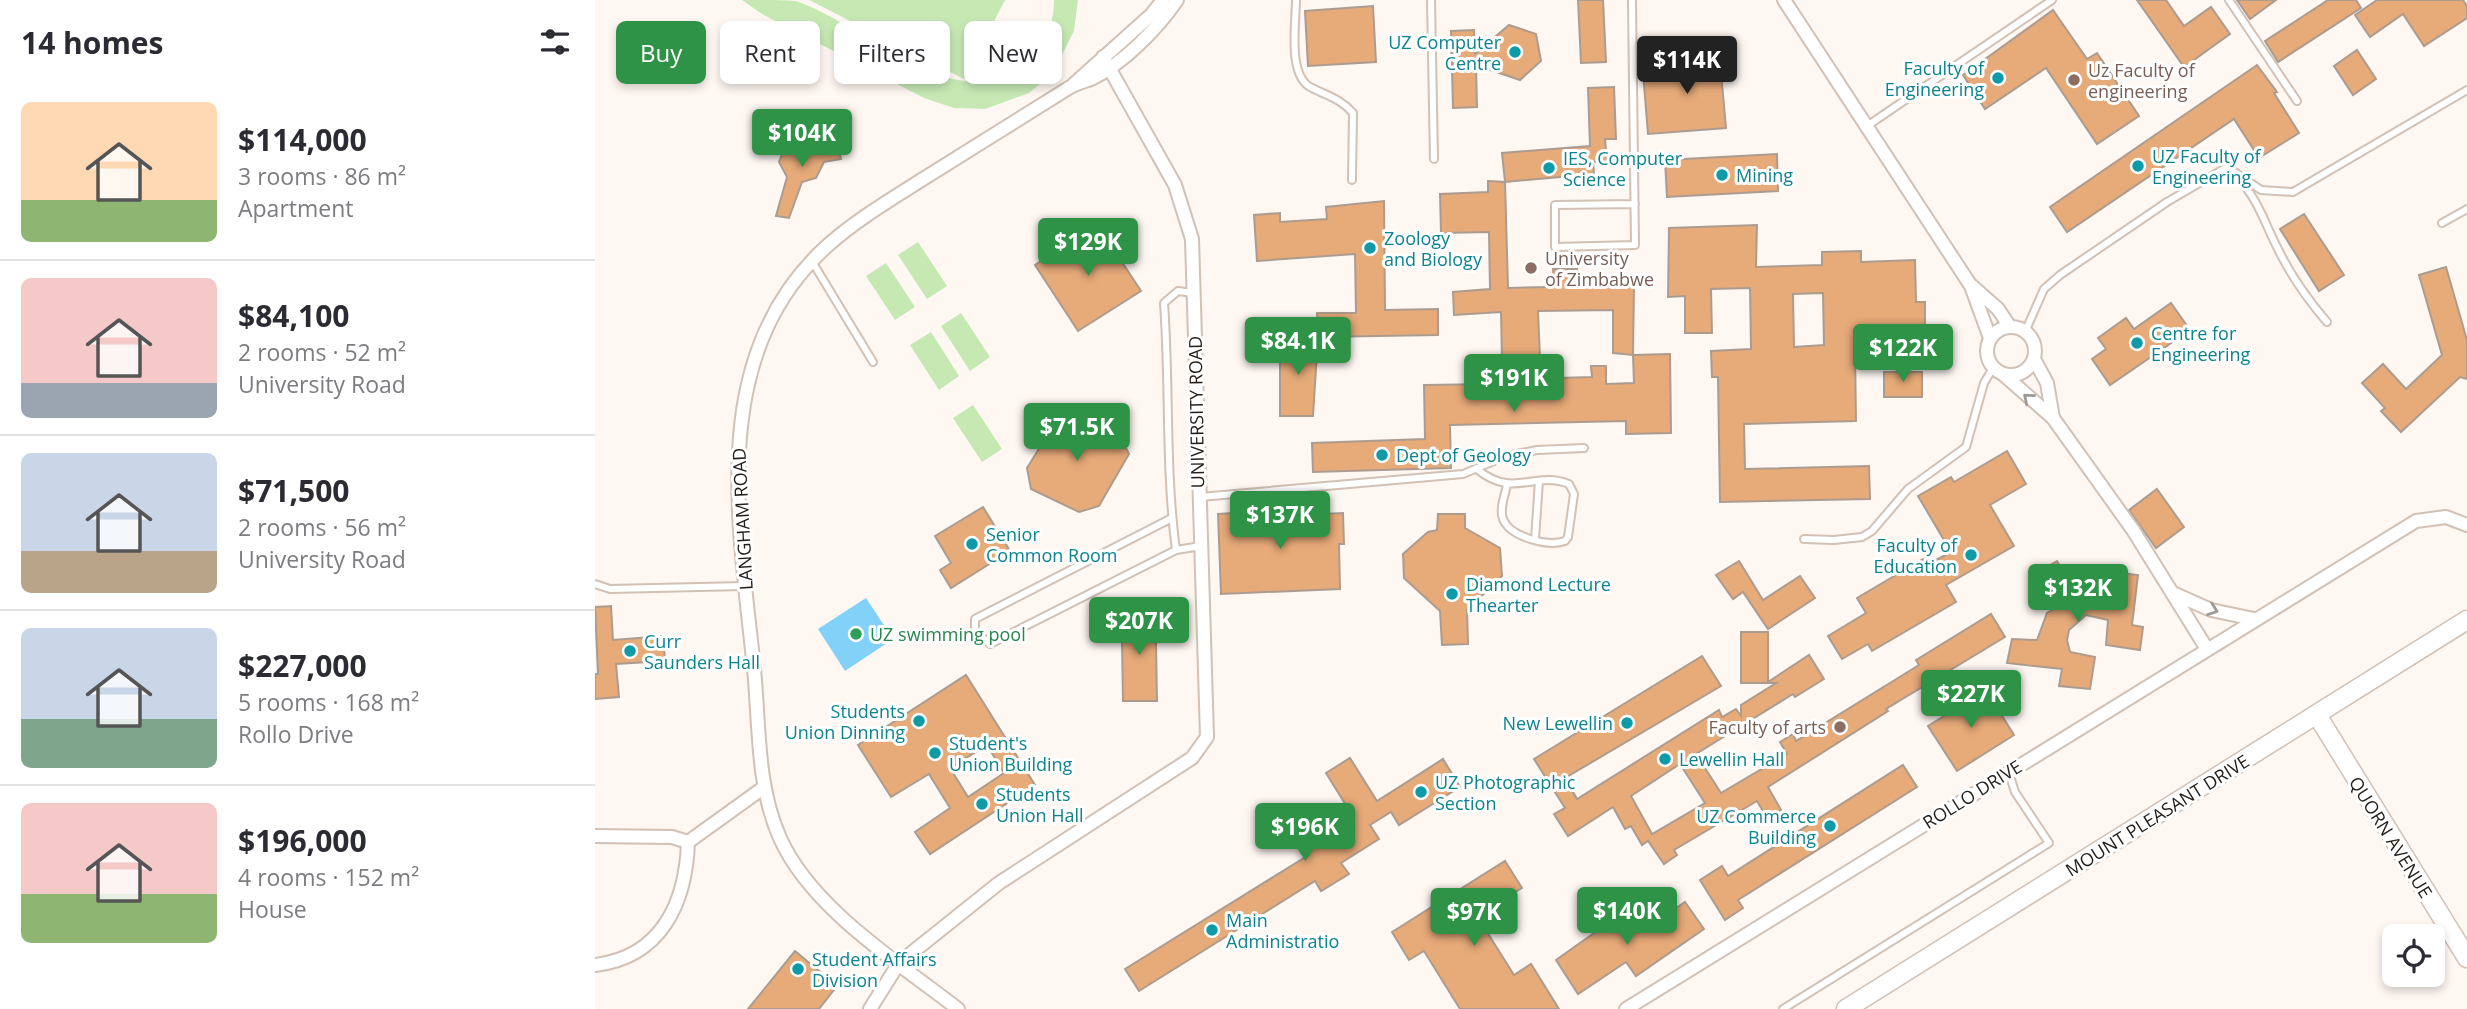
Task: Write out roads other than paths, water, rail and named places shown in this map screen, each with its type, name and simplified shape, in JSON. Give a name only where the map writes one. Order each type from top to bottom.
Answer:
[{"type":"street","points":[[1107,62],[1163,0]]},
{"type":"street","points":[[1107,62],[1160,23],[1177,0]]},
{"type":"street","points":[[1785,1],[1971,286],[1990,338]]},
{"type":"street","name":"LANGHAM ROAD","points":[[958,1009],[899,963],[818,893],[781,840],[763,788],[753,659],[744,586],[736,469],[743,401],[773,315],[811,261],[867,215],[1107,62]]},
{"type":"street","name":"UNIVERSITY ROAD","points":[[899,963],[999,883],[1192,758],[1207,737],[1209,721],[1198,497],[1192,239],[1179,194],[1107,62]]},
{"type":"street","points":[[1971,286],[1998,309],[2010,327]]},
{"type":"street","points":[[2053,418],[2047,383],[2034,359],[2035,349],[2025,332],[2010,327],[1997,331],[1990,338],[1986,351],[1999,371],[2053,418],[2175,594],[2207,649]]},
{"type":"street","points":[[1999,371],[2022,372],[2034,359]]},
{"type":"street","name":"ROLLO DRIVE","points":[[1626,1009],[2416,521],[2446,517],[2467,525]]},
{"type":"street","points":[[2175,594],[2211,610],[2254,619]]},
{"type":"street","name":"MOUNT PLEASANT DRIVE","points":[[1846,1009],[2467,620]]},
{"type":"street","name":"QUORN AVENUE","points":[[2317,715],[2467,958]]},
{"type":"street","points":[[688,842],[763,788]]},
{"type":"street","points":[[595,836],[672,836],[688,842]]},
{"type":"street","points":[[595,965],[616,962],[635,951],[674,913],[687,874],[688,842]]},
{"type":"street","points":[[870,1009],[899,963]]},
{"type":"lane","points":[[1296,0],[1295,67],[1307,86],[1343,101],[1353,113],[1352,180]]},
{"type":"lane","points":[[1431,0],[1434,159]]},
{"type":"lane","points":[[1632,0],[1635,204],[1635,246],[1555,247],[1555,205],[1635,204]]},
{"type":"lane","points":[[1867,126],[2052,0]]},
{"type":"lane","points":[[2229,0],[2297,101]]},
{"type":"lane","points":[[2227,167],[2261,190],[2293,192],[2467,90]]},
{"type":"lane","points":[[2227,167],[2254,195],[2279,250],[2308,300],[2327,323]]},
{"type":"lane","points":[[2025,332],[2044,289],[2060,275],[2167,202],[2227,167]]},
{"type":"lane","points":[[2442,223],[2467,209]]},
{"type":"lane","points":[[811,261],[873,362]]},
{"type":"lane","points":[[1176,550],[1172,518],[1164,303],[1178,291],[1193,293]]},
{"type":"lane","points":[[1804,539],[1862,537],[1872,531],[1908,489],[1966,447],[1984,383],[1999,371]]},
{"type":"lane","points":[[1198,497],[1463,474],[1478,470],[1506,456],[1537,450],[1584,448]]},
{"type":"lane","points":[[1478,470],[1488,478],[1507,485],[1539,481],[1569,484],[1574,494],[1570,531],[1565,541],[1547,543],[1516,532],[1504,521],[1502,509],[1507,485]]},
{"type":"lane","points":[[1535,539],[1539,481]]},
{"type":"lane","points":[[1172,518],[975,619],[975,631],[990,644],[1176,550],[1201,547]]},
{"type":"lane","points":[[595,584],[610,589],[744,586]]},
{"type":"lane","points":[[1783,1009],[2049,843],[2015,792],[2009,771]]},
{"type":"water","name":"UZ swimming pool","points":[[866,598],[893,639],[845,671],[818,629]]},
{"type":"place","name":"UZ Computer Centre","points":[[1515,52]]},
{"type":"place","name":"Faculty of Engineering","points":[[1998,78]]},
{"type":"place","name":"Uz Faculty of engineering","points":[[2074,80]]},
{"type":"place","name":"UZ Faculty of Engineering","points":[[2138,166]]},
{"type":"place","name":"IES, Computer Science","points":[[1549,168]]},
{"type":"place","name":"Mining","points":[[1722,175]]},
{"type":"place","name":"Zoology and Biology","points":[[1370,248]]},
{"type":"place","name":"University of Zimbabwe","points":[[1531,268]]},
{"type":"place","name":"Centre for Engineering","points":[[2137,343]]},
{"type":"place","name":"Dept of Geology","points":[[1382,455]]},
{"type":"place","name":"Senior Common Room","points":[[972,544]]},
{"type":"place","name":"Faculty of Education","points":[[1971,555]]},
{"type":"place","name":"Diamond Lecture Thearter","points":[[1452,594]]},
{"type":"place","name":"UZ swimming pool","points":[[856,634]]},
{"type":"place","name":"Curr Saunders Hall","points":[[630,651]]},
{"type":"place","name":"Students Union Dinning","points":[[919,721]]},
{"type":"place","name":"New Lewellin","points":[[1627,723]]},
{"type":"place","name":"Faculty of arts","points":[[1840,727]]},
{"type":"place","name":"Student's Union Building","points":[[935,753]]},
{"type":"place","name":"Lewellin Hall","points":[[1665,759]]},
{"type":"place","name":"UZ Photographic Section","points":[[1421,792]]},
{"type":"place","name":"Students Union Hall","points":[[982,804]]},
{"type":"place","name":"UZ Commerce Building","points":[[1830,826]]},
{"type":"place","name":"Main Administratio","points":[[1212,930]]},
{"type":"place","name":"Student Affairs Division","points":[[798,969]]}]
